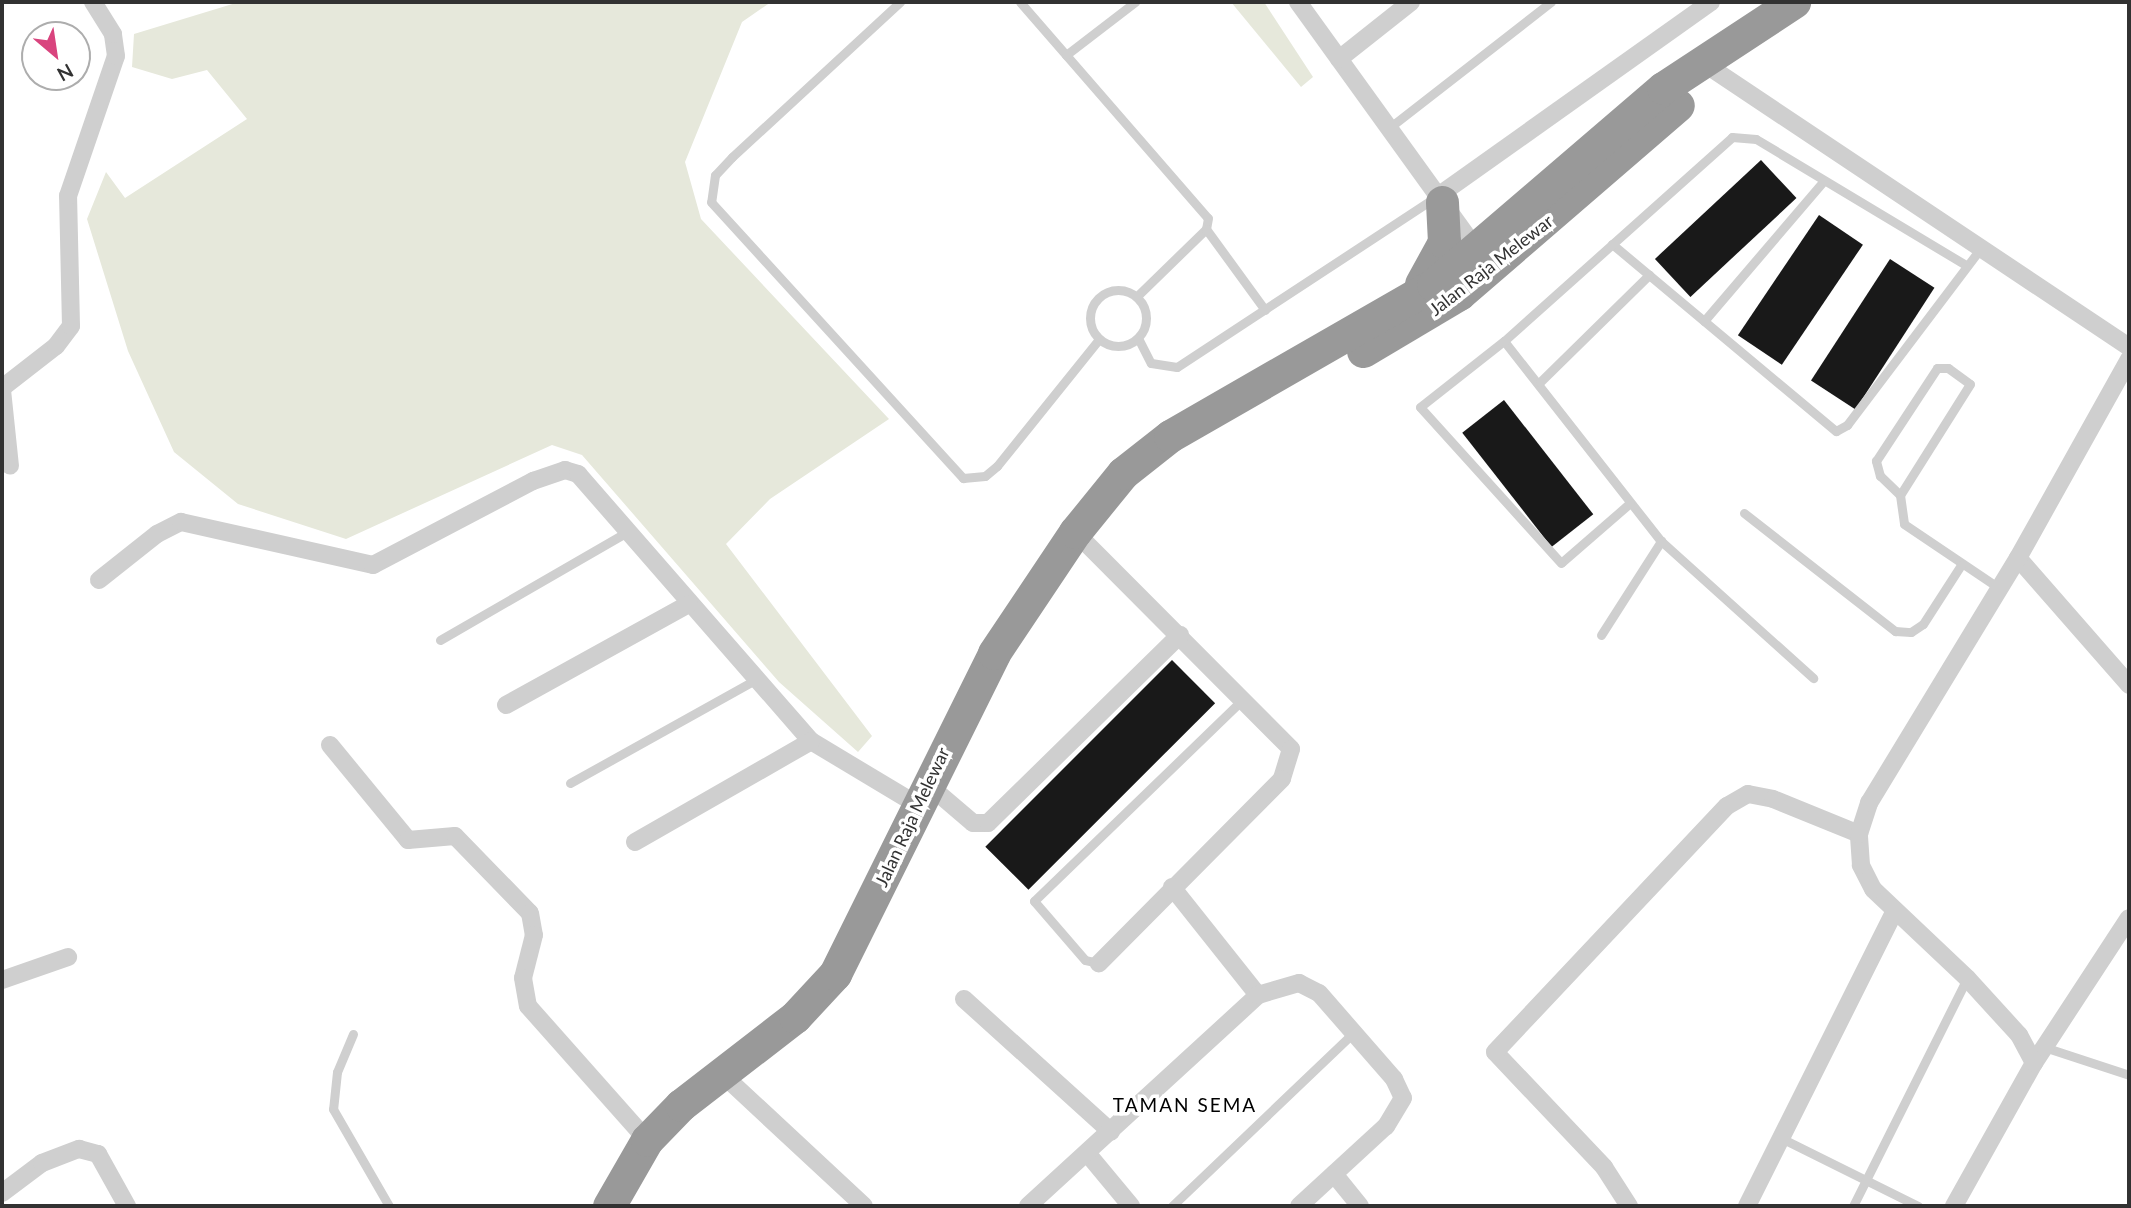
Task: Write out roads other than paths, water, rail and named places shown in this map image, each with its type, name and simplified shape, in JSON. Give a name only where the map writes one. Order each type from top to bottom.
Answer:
[{"type":"highway","name":"Jalan Raja Melewar","points":[[1204,419],[1272,397],[1404,331],[1708,66],[1794,2]]},
{"type":"highway","points":[[1440,199],[1472,222],[1547,204]]},
{"type":"highway","points":[[1373,322],[1422,283],[1436,264],[1444,242],[1440,199]]},
{"type":"highway","name":"Jalan Raja Melewar","points":[[609,1206],[647,1140],[721,1073],[795,1017],[835,974],[921,793],[994,653],[1075,533],[1123,474],[1171,436],[1373,322],[1476,249],[1547,204]]},
{"type":"street","points":[[10,466],[2,389],[55,346],[71,326],[68,196],[116,56],[113,34],[93,2]]},
{"type":"street","points":[[1298,2],[1476,249]]},
{"type":"street","points":[[1339,58],[1411,2]]},
{"type":"street","points":[[1440,199],[1655,47],[1711,2]]},
{"type":"street","points":[[1708,66],[2129,347]]},
{"type":"street","points":[[2038,1055],[1967,978],[1894,912],[1861,865],[1859,834],[1869,803],[2018,558],[2129,359]]},
{"type":"street","points":[[99,580],[157,534],[181,522],[373,565],[556,471],[578,474],[811,741],[921,793],[973,823],[988,823],[1180,635]]},
{"type":"street","points":[[1075,533],[1283,736],[1290,762],[1282,779],[1099,963]]},
{"type":"street","points":[[2018,558],[2129,685]]},
{"type":"street","points":[[506,705],[689,604]]},
{"type":"street","points":[[635,842],[811,741]]},
{"type":"street","points":[[330,745],[408,840],[455,836],[530,913],[534,935],[523,978],[528,1006],[647,1140]]},
{"type":"street","points":[[1629,1206],[1604,1167],[1495,1052],[1727,806],[1748,794],[1773,799],[1859,834]]},
{"type":"street","points":[[1172,887],[1258,995]]},
{"type":"street","points":[[1747,1206],[1894,912]]},
{"type":"street","points":[[1954,1206],[2038,1055],[2129,918]]},
{"type":"street","points":[[2,981],[68,957]]},
{"type":"street","points":[[1028,1206],[1258,995],[1279,985],[1310,985],[1354,1032],[1403,1098],[1399,1112],[1299,1206]]},
{"type":"street","points":[[964,999],[1111,1132]]},
{"type":"street","points":[[721,1073],[864,1206]]},
{"type":"street","points":[[2,1193],[42,1163],[79,1149],[98,1154],[127,1206]]},
{"type":"street","points":[[1087,1153],[1131,1206]]},
{"type":"street","points":[[1334,1174],[1360,1206]]},
{"type":"lane","points":[[900,2],[715,175],[711,202],[963,478],[973,480],[997,466],[1100,339]]},
{"type":"lane","points":[[1020,2],[1202,208],[1206,229],[1265,310]]},
{"type":"lane","points":[[1066,55],[1135,2]]},
{"type":"lane","points":[[1389,128],[1551,2]]},
{"type":"lane","points":[[1630,503],[1561,563],[1420,407],[1504,341],[1732,137],[1756,139],[1822,183],[1967,266]]},
{"type":"lane","points":[[1704,320],[1822,183]]},
{"type":"lane","points":[[1138,338],[1151,363],[1177,367],[1440,199]]},
{"type":"lane","points":[[1137,296],[1206,229]]},
{"type":"lane","points":[[1612,244],[1836,430],[1847,425],[1980,248]]},
{"type":"lane","points":[[1540,382],[1648,275]]},
{"type":"lane","points":[[1100,339],[1091,312],[1101,296],[1119,290],[1137,296]]},
{"type":"lane","points":[[1100,339],[1123,345],[1138,338],[1146,322],[1137,296]]},
{"type":"lane","points":[[1504,341],[1540,382],[1661,541],[1813,678]]},
{"type":"lane","points":[[1900,495],[1970,384],[1948,368],[1937,368],[1876,461],[1880,476],[1900,495],[1904,524],[1961,565],[1999,588]]},
{"type":"lane","points":[[1744,513],[1895,631],[1911,632],[1923,624],[1961,565]]},
{"type":"lane","points":[[440,640],[629,531]]},
{"type":"lane","points":[[1601,635],[1661,541]]},
{"type":"lane","points":[[570,783],[757,679]]},
{"type":"lane","points":[[1099,963],[1085,960],[1034,901],[1244,698]]},
{"type":"lane","points":[[1853,1206],[1967,978]]},
{"type":"lane","points":[[1172,1206],[1354,1032]]},
{"type":"lane","points":[[353,1034],[337,1072],[333,1109],[389,1206]]},
{"type":"lane","points":[[2038,1055],[2129,1075]]},
{"type":"lane","points":[[1781,1138],[1918,1206]]},
{"type":"district","name":"TAMAN SEMA","points":[[1185,1105]]}]
